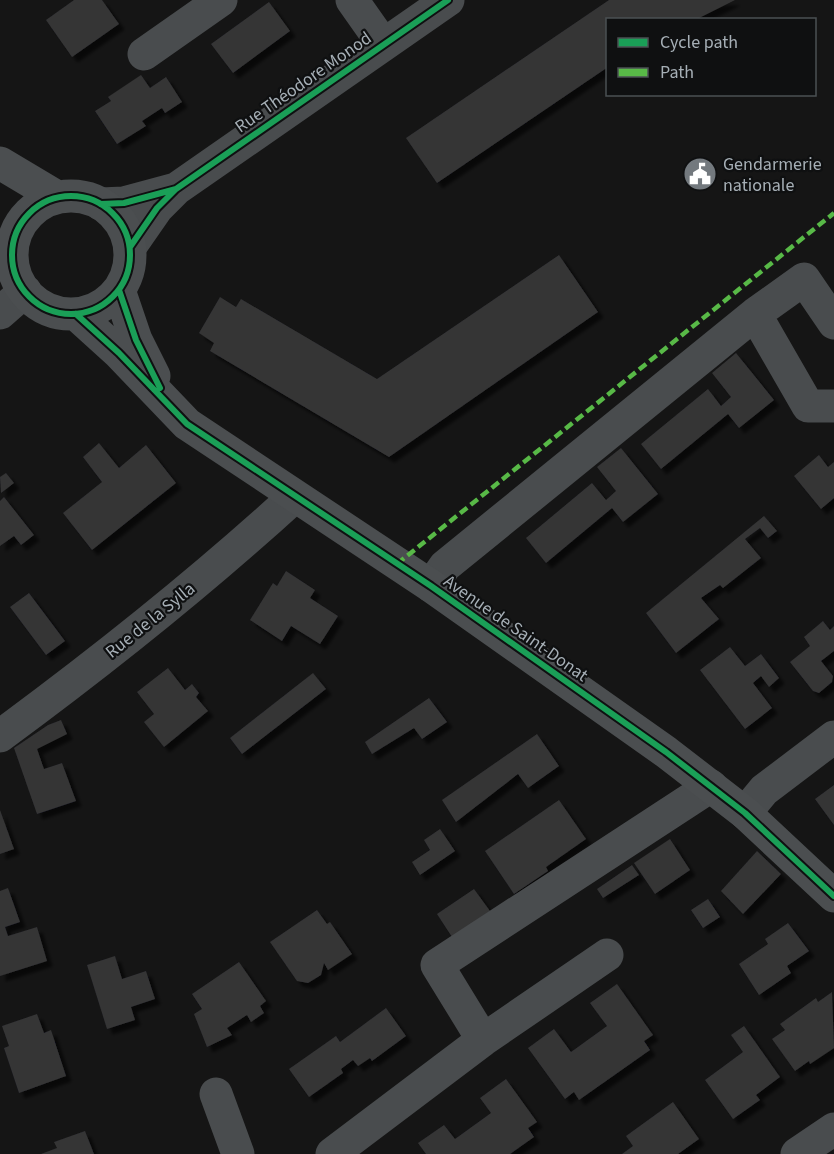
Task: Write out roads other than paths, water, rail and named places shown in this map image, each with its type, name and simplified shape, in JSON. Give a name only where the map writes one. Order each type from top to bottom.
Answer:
[{"type":"main road","points":[[0,164],[57,197]]},
{"type":"main road","points":[[0,164],[21,224]]},
{"type":"main road","points":[[57,197],[87,198],[101,204],[120,222],[130,247],[129,269],[119,290],[100,307],[76,314],[47,309],[25,291],[16,276],[12,258],[14,240],[21,224],[36,207],[57,197]]},
{"type":"main road","name":"Avenue de Saint-Donat","points":[[119,290],[136,340],[167,402]]},
{"type":"main road","name":"Avenue de Saint-Donat","points":[[76,314],[187,424],[431,586],[711,786],[745,813],[834,896]]},
{"type":"street","points":[[144,54],[221,0]]},
{"type":"street","points":[[352,0],[383,44]]},
{"type":"street","name":"Rue Théodore Monod","points":[[130,247],[157,208],[176,189],[448,0]]},
{"type":"street","name":"Rue Théodore Monod","points":[[101,204],[124,203],[176,189]]},
{"type":"street","points":[[431,586],[445,566],[755,314],[804,279],[834,323]]},
{"type":"street","points":[[0,313],[25,291]]},
{"type":"street","points":[[755,314],[808,406],[834,406]]},
{"type":"street","name":"Rue de la Sylla","points":[[0,736],[184,593],[294,497]]},
{"type":"street","points":[[745,813],[764,790],[834,736]]},
{"type":"street","points":[[483,1040],[437,965],[711,786]]},
{"type":"street","points":[[332,1154],[483,1040],[608,956]]},
{"type":"street","points":[[216,1094],[238,1154]]},
{"type":"street","points":[[797,1154],[834,1129]]},
{"type":"place","name":"Gendarmerie nationale","points":[[700,174]]}]
